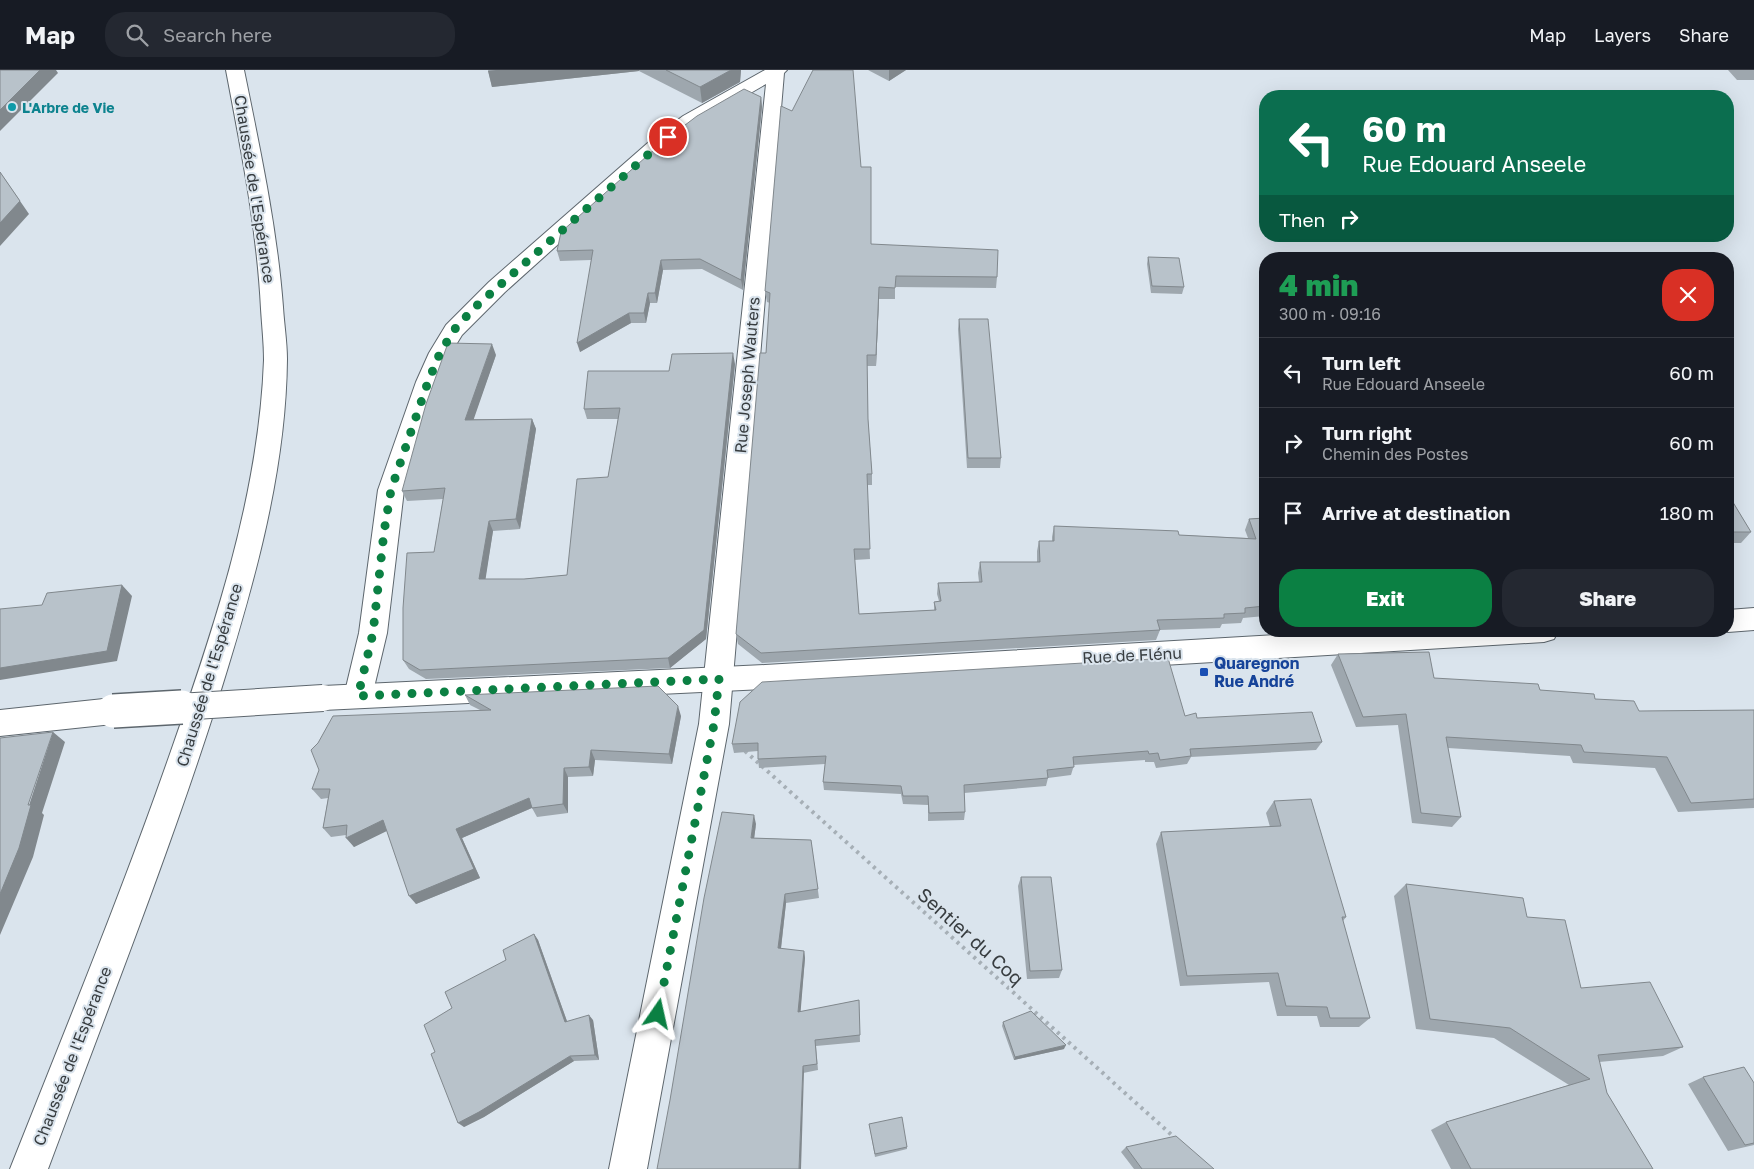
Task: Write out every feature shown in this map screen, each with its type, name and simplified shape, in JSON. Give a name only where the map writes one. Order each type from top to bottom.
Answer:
[{"type":"street","name":"Chaussée de l'Espérance","points":[[29,1169],[172,793],[224,638],[254,520],[269,431],[275,354],[271,283],[264,224],[235,70]]},
{"type":"street","name":"Rue Joseph Wauters","points":[[628,1169],[714,724],[777,70]]},
{"type":"street","points":[[358,696],[373,633],[391,490],[428,382],[440,353],[454,330],[497,287],[657,145],[715,105],[777,70]]},
{"type":"street","points":[[1734,620],[1754,619]]},
{"type":"street","name":"Rue de Flénu","points":[[0,723],[113,711],[323,698],[719,679],[1441,637]]},
{"type":"path","name":"Sentier du Coq","points":[[714,724],[1180,1142]]},
{"type":"building","points":[[0,70],[40,70],[0,110]]},
{"type":"building","points":[[666,70],[731,70],[700,87]]},
{"type":"building","points":[[813,70],[853,70],[861,167],[871,167],[871,244],[998,250],[997,277],[896,276],[895,288],[879,287],[876,355],[867,355],[868,419],[872,474],[867,474],[870,549],[854,549],[859,614],[936,610],[934,602],[941,601],[938,583],[982,582],[980,562],[1040,562],[1039,541],[1054,541],[1054,526],[1178,531],[1179,535],[1256,539],[1249,519],[1259,518],[1259,607],[1245,608],[1245,613],[1224,614],[1224,618],[1157,620],[1160,630],[761,653],[736,634],[760,353],[766,353],[770,293],[765,291],[781,106],[792,111]]},
{"type":"building","points":[[744,89],[761,97],[741,280],[700,259],[661,260],[655,293],[648,293],[644,313],[629,313],[577,343],[593,250],[557,251],[561,232],[664,141],[697,116]]},
{"type":"building","points":[[0,172],[20,201],[0,223]]},
{"type":"building","points":[[1148,257],[1179,258],[1184,287],[1152,286]]},
{"type":"building","points":[[959,319],[988,319],[1001,458],[968,458]]},
{"type":"building","points":[[448,343],[492,344],[465,420],[532,419],[516,519],[489,521],[479,579],[524,579],[567,575],[577,479],[608,477],[620,408],[584,409],[588,371],[669,371],[672,354],[733,353],[704,630],[668,658],[420,670],[403,660],[403,608],[407,553],[434,552],[445,488],[402,491],[426,404]]},
{"type":"building","points":[[1734,504],[1751,532],[1734,532]]},
{"type":"building","points":[[122,585],[107,651],[0,668],[0,609],[42,605],[47,593]]},
{"type":"building","points":[[1429,652],[1434,678],[1538,684],[1540,690],[1594,694],[1595,699],[1634,701],[1639,711],[1754,710],[1754,799],[1691,803],[1667,757],[1584,752],[1581,745],[1446,737],[1461,817],[1421,813],[1406,714],[1363,717],[1338,654]]},
{"type":"building","points":[[1168,658],[1185,716],[1196,713],[1197,718],[1312,712],[1322,742],[1190,749],[1191,756],[1160,760],[1158,753],[1149,754],[1148,751],[1073,757],[1074,767],[1047,770],[1048,778],[964,785],[965,812],[929,813],[928,796],[903,796],[901,786],[823,782],[826,756],[758,759],[758,743],[732,744],[740,702],[762,682]]},
{"type":"building","points":[[658,686],[678,706],[669,754],[591,750],[589,767],[564,768],[563,804],[532,808],[529,798],[456,829],[474,869],[409,896],[383,820],[346,838],[347,825],[323,828],[330,789],[312,789],[319,770],[311,750],[318,743],[333,716],[491,710],[465,695]]},
{"type":"building","points":[[53,732],[28,805],[31,805],[19,848],[0,894],[0,738]]},
{"type":"building","points":[[1311,799],[1346,917],[1342,917],[1370,1018],[1330,1018],[1327,1007],[1286,1006],[1278,973],[1187,976],[1161,832],[1281,826],[1274,801]]},
{"type":"building","points":[[722,812],[754,815],[751,838],[811,840],[818,889],[785,894],[778,948],[804,951],[798,1012],[859,1000],[860,1035],[815,1040],[817,1064],[803,1066],[799,1169],[657,1169],[704,898]]},
{"type":"building","points":[[1021,877],[1051,877],[1062,970],[1030,971]]},
{"type":"building","points":[[1406,884],[1523,898],[1527,917],[1565,920],[1581,988],[1650,982],[1683,1047],[1598,1055],[1607,1093],[1653,1169],[1471,1169],[1446,1122],[1590,1079],[1510,1028],[1430,1019]]},
{"type":"building","points":[[534,934],[565,1022],[589,1015],[595,1055],[570,1056],[458,1123],[431,1054],[435,1052],[424,1025],[452,1008],[445,992],[506,960],[503,950]]},
{"type":"building","points":[[1031,1011],[1066,1045],[1015,1057],[1003,1022]]},
{"type":"building","points":[[1744,1067],[1754,1083],[1754,1143],[1745,1145],[1703,1077]]},
{"type":"building","points":[[902,1117],[907,1147],[875,1154],[869,1124]]},
{"type":"building","points":[[1176,1136],[1214,1169],[1142,1169],[1126,1147]]},
{"type":"place","name":"L'Arbre de Vie","points":[[12,107]]},
{"type":"place","name":"Quaregnon Rue André","points":[[1204,672]]},
{"type":"route","points":[[658,1014],[714,724],[719,679],[358,696],[373,633],[384,532],[391,490],[428,382],[440,353],[454,330],[474,308],[668,137]]}]
